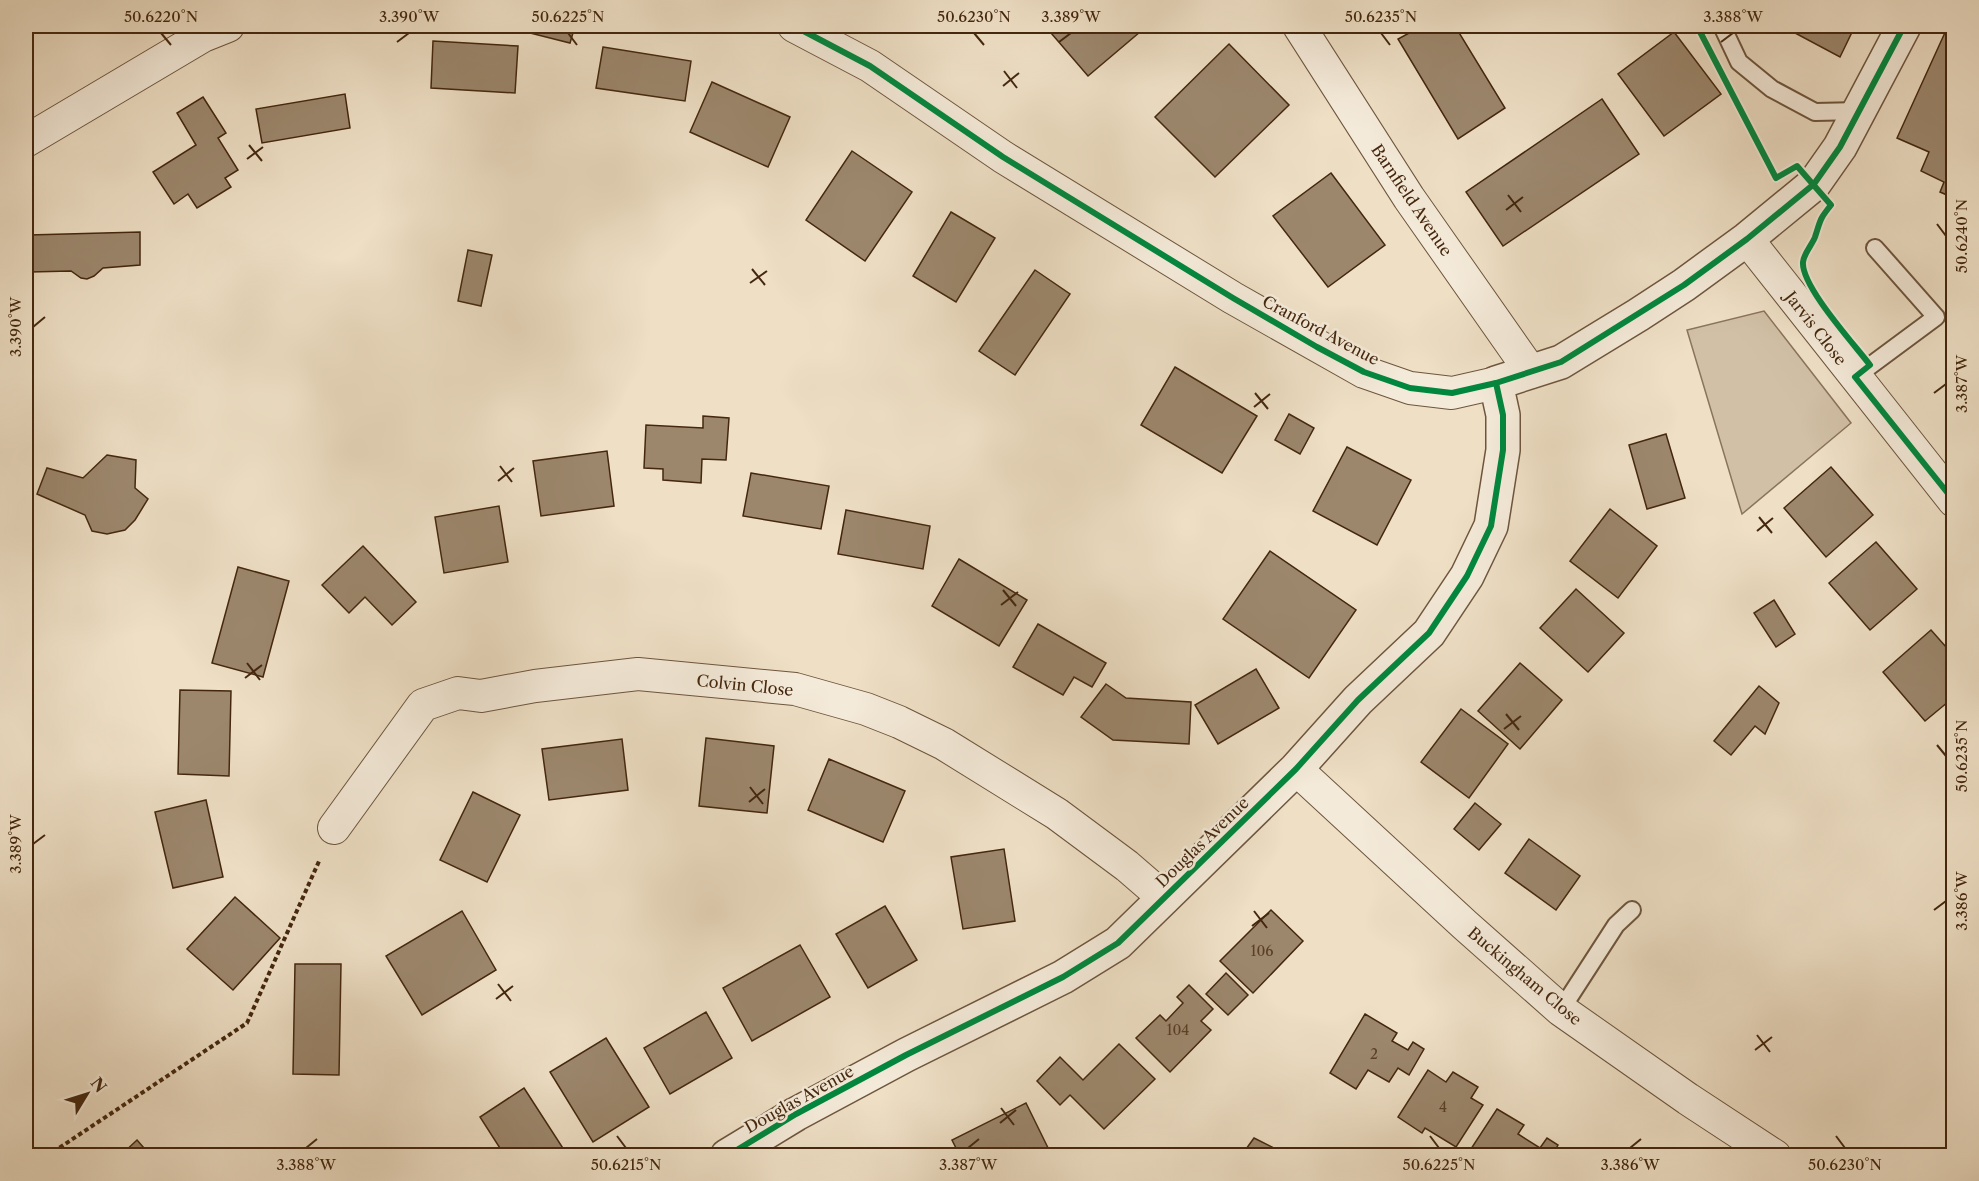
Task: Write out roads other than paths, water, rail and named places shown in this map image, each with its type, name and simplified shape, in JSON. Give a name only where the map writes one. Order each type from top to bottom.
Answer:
[{"type":"street","points":[[26,141],[202,36],[228,26]]},
{"type":"street","name":"Cranford Avenue","points":[[794,26],[870,66],[1003,157],[1233,298],[1364,372],[1410,388],[1452,393],[1496,383],[1561,362],[1683,285],[1747,239],[1814,184],[1840,147],[1904,26]]},
{"type":"street","name":"Barnfield Avenue","points":[[1299,26],[1409,198],[1531,372]]},
{"type":"street","name":"Jarvis Close","points":[[1747,239],[1953,501]]},
{"type":"street","name":"Douglas Avenue","points":[[726,1155],[796,1114],[906,1055],[1063,976],[1118,943],[1296,769],[1358,700],[1429,633],[1467,576],[1491,526],[1503,450],[1503,415],[1496,383]]},
{"type":"street","name":"Colvin Close","points":[[334,828],[423,705],[458,693],[481,696],[535,686],[638,674],[795,689],[866,709],[899,722],[944,744],[1057,814],[1127,866],[1164,898]]},
{"type":"street","name":"Buckingham Close","points":[[1296,769],[1561,1010],[1688,1099],[1775,1155]]},
{"type":"lane","points":[[1722,26],[1739,62],[1772,89],[1815,112],[1860,111]]},
{"type":"lane","points":[[1854,377],[1936,317],[1875,248]]},
{"type":"lane","points":[[1561,1010],[1616,925],[1632,910]]}]
